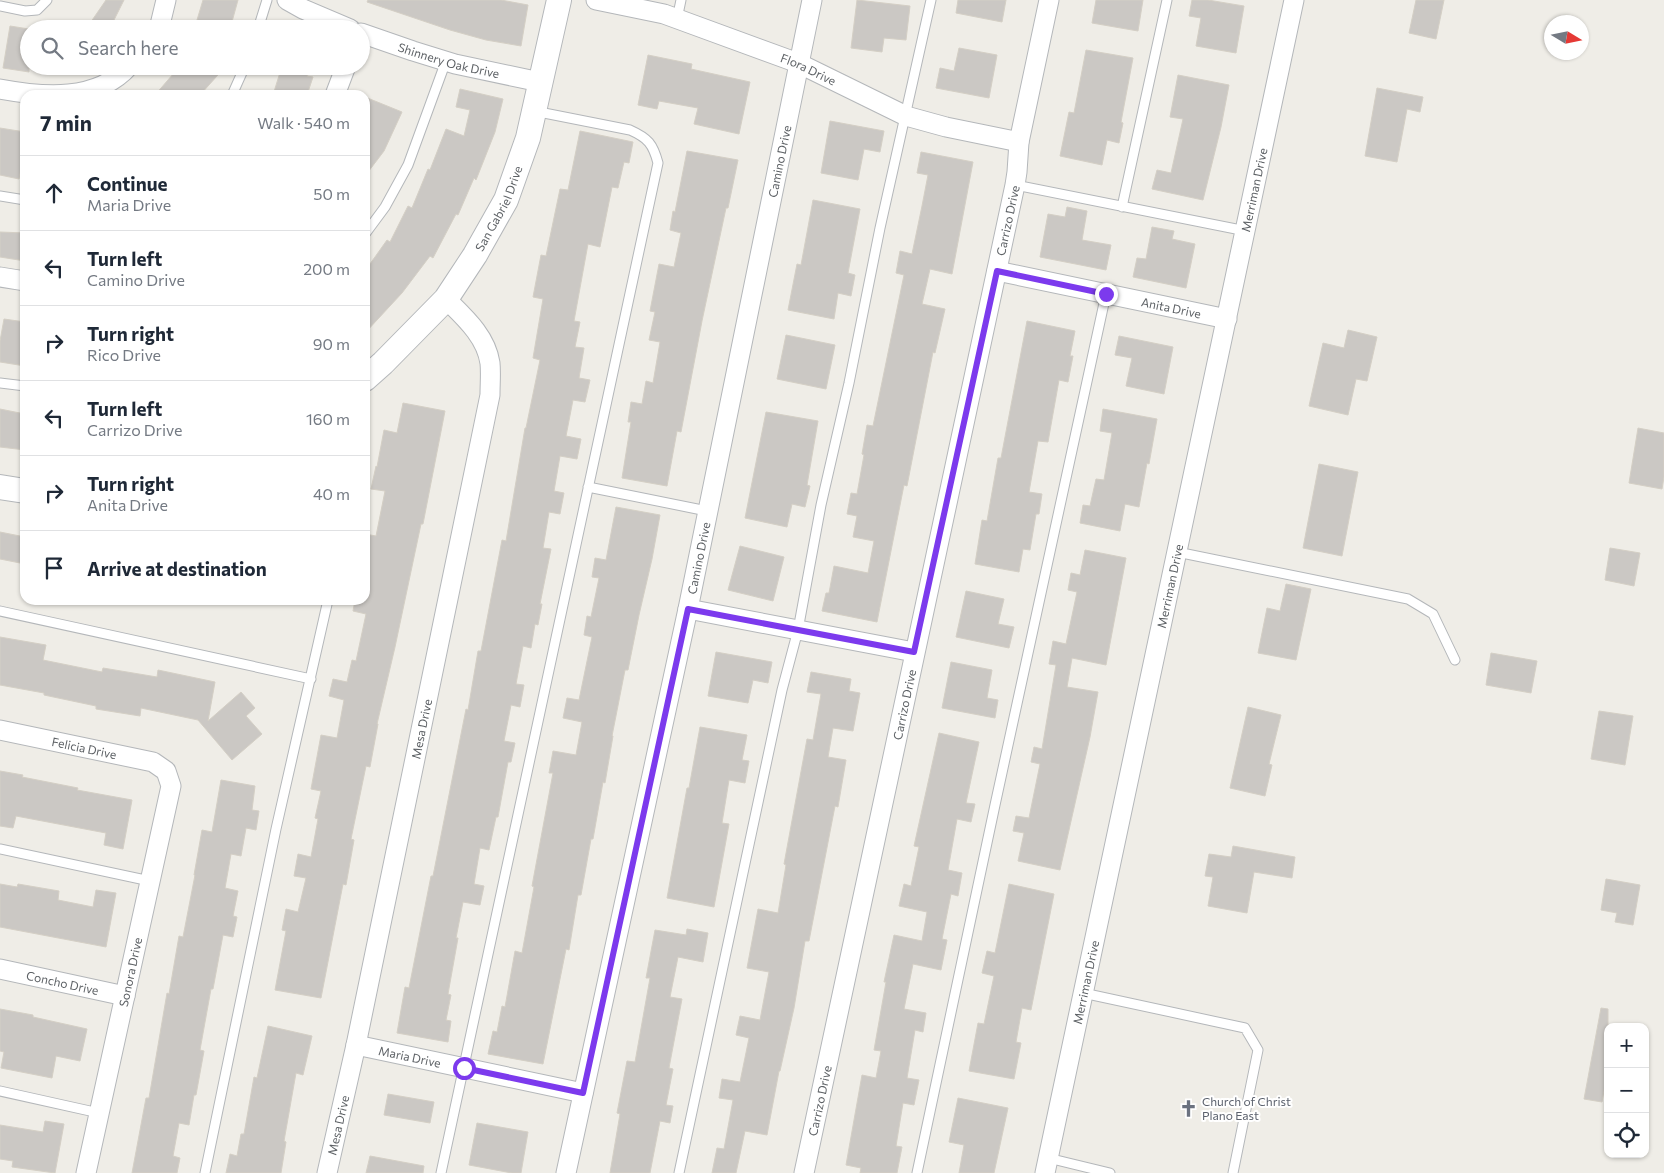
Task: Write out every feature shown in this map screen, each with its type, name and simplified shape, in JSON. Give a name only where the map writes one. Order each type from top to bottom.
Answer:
[{"type":"street","points":[[161,20],[166,0]]},
{"type":"street","points":[[287,0],[329,20]]},
{"type":"street","name":"San Gabriel Drive","points":[[370,374],[446,299],[506,200],[528,138],[559,0]]},
{"type":"street","name":"Flora Drive","points":[[596,0],[664,14],[798,64],[906,116],[946,127],[1018,142]]},
{"type":"street","name":"Camino Drive","points":[[566,1173],[688,609],[812,0]]},
{"type":"street","name":"Carrizo Drive","points":[[804,1173],[997,271],[1017,172],[1018,142],[1049,0]]},
{"type":"street","name":"Merriman Drive","points":[[1047,1165],[1294,0]]},
{"type":"street","name":"Shinnery Oak Drive","points":[[370,36],[446,61],[540,82]]},
{"type":"street","points":[[88,90],[101,87],[117,75]]},
{"type":"street","points":[[337,90],[343,75]]},
{"type":"street","points":[[0,89],[20,92]]},
{"type":"street","name":"Anita Drive","points":[[997,271],[1227,319]]},
{"type":"street","points":[[0,277],[20,280]]},
{"type":"street","name":"Mesa Drive","points":[[327,1173],[356,1045],[490,395],[490,362],[483,340],[468,320],[446,299]]},
{"type":"street","points":[[0,487],[20,490]]},
{"type":"street","points":[[688,609],[914,652]]},
{"type":"street","name":"Felicia Drive","points":[[0,730],[153,762],[166,771]]},
{"type":"street","name":"Sonora Drive","points":[[86,1173],[171,786],[166,771]]},
{"type":"street","name":"Concho Drive","points":[[0,969],[125,996]]},
{"type":"street","name":"Maria Drive","points":[[356,1045],[583,1093]]},
{"type":"lane","points":[[0,6],[25,11],[37,10],[47,0]]},
{"type":"lane","points":[[261,20],[267,0]]},
{"type":"lane","points":[[677,19],[681,0]]},
{"type":"lane","points":[[679,1173],[782,690],[798,630],[821,505],[931,0]]},
{"type":"lane","points":[[1122,206],[1167,0]]},
{"type":"lane","points":[[370,228],[386,207],[408,164],[446,61]]},
{"type":"lane","points":[[234,90],[242,75]]},
{"type":"lane","points":[[441,1173],[658,163],[654,148],[644,136],[630,130],[534,111]]},
{"type":"lane","points":[[1014,185],[1246,231]]},
{"type":"lane","points":[[0,196],[20,199]]},
{"type":"lane","points":[[917,1173],[1106,294]]},
{"type":"lane","points":[[0,383],[20,385]]},
{"type":"lane","points":[[588,487],[708,511]]},
{"type":"lane","points":[[1177,552],[1408,599],[1433,614],[1455,660]]},
{"type":"lane","points":[[205,1173],[276,829],[327,605]]},
{"type":"lane","points":[[0,610],[311,679]]},
{"type":"lane","points":[[0,849],[150,881]]},
{"type":"lane","points":[[1084,993],[1245,1028],[1258,1050],[1233,1173]]},
{"type":"lane","points":[[0,1091],[99,1113]]},
{"type":"lane","points":[[1047,1165],[1110,1173]]},
{"type":"building","points":[[106,0],[124,0],[114,20],[92,20]]},
{"type":"building","points":[[203,0],[238,0],[232,20],[197,20]]},
{"type":"building","points":[[368,0],[501,0],[528,5],[521,46],[486,40],[450,30],[367,2]]},
{"type":"building","points":[[857,0],[910,6],[906,40],[884,38],[882,52],[851,48]]},
{"type":"building","points":[[958,0],[1006,0],[1002,22],[956,13]]},
{"type":"building","points":[[1096,0],[1143,0],[1138,31],[1092,23]]},
{"type":"building","points":[[1192,0],[1208,0],[1244,6],[1236,53],[1196,46],[1201,18],[1189,16]]},
{"type":"building","points":[[1416,0],[1444,0],[1436,39],[1409,33]]},
{"type":"building","points":[[10,26],[20,28],[20,71],[3,68]]},
{"type":"building","points":[[959,48],[997,55],[989,98],[936,88],[940,68],[954,71]]},
{"type":"building","points":[[1086,50],[1133,58],[1119,143],[1107,140],[1102,165],[1060,156],[1069,112],[1074,113]]},
{"type":"building","points":[[648,55],[692,64],[691,69],[750,82],[739,134],[694,124],[698,108],[659,101],[657,109],[638,105]]},
{"type":"building","points":[[172,75],[218,75],[204,90],[159,90]]},
{"type":"building","points":[[279,75],[307,75],[313,77],[309,90],[275,90]]},
{"type":"building","points":[[1178,75],[1229,85],[1203,200],[1152,189],[1157,170],[1171,173],[1183,119],[1170,117]]},
{"type":"building","points":[[1377,88],[1423,97],[1420,112],[1407,109],[1397,162],[1365,156]]},
{"type":"building","points":[[460,89],[503,99],[495,132],[476,180],[474,178],[458,215],[456,214],[433,258],[430,256],[402,293],[370,328],[370,264],[387,240],[390,242],[408,206],[412,208],[428,169],[430,170],[446,129],[464,136],[470,110],[456,107]]},
{"type":"building","points":[[370,99],[402,112],[384,151],[370,169]]},
{"type":"building","points":[[830,121],[884,131],[880,152],[864,149],[858,180],[821,173]]},
{"type":"building","points":[[0,128],[20,131],[19,179],[0,175]]},
{"type":"building","points":[[580,131],[633,142],[629,163],[624,162],[618,188],[612,187],[600,247],[588,244],[574,321],[580,322],[575,347],[584,348],[579,378],[590,380],[585,402],[573,400],[566,436],[581,439],[577,459],[560,456],[554,491],[564,493],[560,514],[549,512],[543,548],[551,549],[540,604],[542,604],[538,625],[535,624],[531,648],[523,646],[516,684],[524,685],[520,707],[511,705],[504,741],[515,743],[511,762],[508,762],[498,817],[496,817],[489,850],[480,848],[474,884],[484,886],[480,905],[463,902],[456,938],[458,938],[448,994],[451,995],[446,1020],[451,1021],[448,1042],[397,1033],[405,987],[409,988],[431,876],[433,876],[466,709],[468,710],[478,651],[481,651],[502,540],[506,541],[525,428],[540,360],[533,358],[543,299],[533,297],[541,255],[546,256],[560,189],[568,190]]},
{"type":"building","points":[[687,151],[738,160],[702,321],[681,432],[677,431],[667,486],[622,478],[631,422],[628,422],[631,402],[642,404],[646,381],[653,383],[660,342],[649,340],[655,312],[650,311],[659,264],[674,267],[681,233],[670,230]]},
{"type":"building","points":[[921,152],[973,162],[952,274],[930,269],[922,304],[945,309],[935,353],[933,352],[907,486],[904,485],[877,622],[822,611],[826,593],[829,593],[834,566],[868,573],[874,541],[853,537],[857,516],[847,514],[851,493],[857,494],[867,425],[873,426],[904,275],[896,273],[900,251],[912,254],[922,206],[928,175],[917,173]]},
{"type":"building","points":[[813,200],[860,209],[848,273],[855,275],[851,296],[838,293],[834,319],[788,310],[797,264],[801,265]]},
{"type":"building","points":[[1067,207],[1087,211],[1082,240],[1111,245],[1106,270],[1040,257],[1048,214],[1065,217]]},
{"type":"building","points":[[1152,227],[1174,231],[1172,239],[1195,244],[1186,288],[1133,277],[1137,258],[1146,259]]},
{"type":"building","points":[[0,232],[20,233],[20,260],[0,257]]},
{"type":"building","points":[[4,319],[20,321],[20,365],[0,362],[0,341]]},
{"type":"building","points":[[1027,321],[1075,331],[1070,356],[1073,356],[1068,382],[1059,380],[1048,442],[1038,441],[1029,492],[1042,494],[1039,514],[1036,514],[1030,550],[1023,549],[1019,572],[975,564],[982,520],[987,521],[998,458],[1001,458]]},
{"type":"building","points":[[1348,330],[1377,337],[1367,381],[1356,379],[1348,415],[1309,406],[1323,343],[1344,348]]},
{"type":"building","points":[[786,335],[835,345],[826,389],[777,379]]},
{"type":"building","points":[[1119,336],[1173,347],[1164,394],[1126,386],[1132,358],[1115,355]]},
{"type":"building","points":[[403,403],[445,411],[423,524],[421,524],[377,724],[370,767],[366,766],[351,839],[354,840],[346,885],[343,884],[321,998],[275,990],[286,931],[282,930],[286,909],[298,912],[306,878],[294,876],[298,854],[311,857],[318,819],[315,818],[321,791],[311,789],[321,735],[337,738],[344,700],[329,696],[333,679],[347,682],[352,660],[356,661],[366,614],[353,611],[354,605],[370,605],[370,535],[376,536],[385,491],[371,489],[376,466],[384,430],[397,433]]},
{"type":"building","points":[[0,409],[20,413],[20,449],[0,447]]},
{"type":"building","points":[[1103,409],[1157,419],[1139,507],[1125,504],[1120,531],[1080,523],[1083,505],[1090,506],[1096,479],[1104,480],[1112,433],[1100,431]]},
{"type":"building","points":[[766,412],[818,421],[807,485],[810,486],[805,507],[792,504],[787,527],[745,518]]},
{"type":"building","points":[[1638,428],[1664,433],[1664,477],[1662,489],[1629,483]]},
{"type":"building","points":[[1319,464],[1358,472],[1342,556],[1303,548]]},
{"type":"building","points":[[616,507],[660,515],[628,670],[625,670],[605,783],[603,782],[581,895],[578,895],[569,950],[566,949],[543,1064],[488,1054],[493,1031],[497,1032],[502,1006],[505,1007],[515,951],[522,953],[534,887],[532,886],[553,773],[549,773],[553,751],[576,755],[582,722],[563,718],[567,698],[579,700],[592,637],[584,635],[587,616],[591,617],[599,578],[592,577],[595,558],[606,560]]},
{"type":"building","points":[[0,532],[20,536],[20,563],[0,559]]},
{"type":"building","points":[[740,546],[784,557],[773,601],[728,590]]},
{"type":"building","points":[[1610,548],[1640,553],[1634,586],[1605,580]]},
{"type":"building","points":[[1085,550],[1126,558],[1106,665],[1072,658],[1067,687],[1098,692],[1090,737],[1060,870],[1018,861],[1024,833],[1013,831],[1016,816],[1029,818],[1040,764],[1031,762],[1034,747],[1042,749],[1056,665],[1049,664],[1053,641],[1066,644],[1077,592],[1068,590],[1071,573],[1080,575]]},
{"type":"building","points":[[1286,584],[1311,589],[1296,660],[1258,653],[1267,608],[1280,611]]},
{"type":"building","points":[[966,591],[1004,599],[998,624],[1014,627],[1009,648],[956,637]]},
{"type":"building","points":[[0,637],[46,645],[43,660],[102,672],[103,668],[157,677],[158,670],[215,682],[208,721],[241,692],[255,708],[246,716],[262,734],[232,760],[198,720],[141,708],[140,716],[96,709],[96,706],[44,695],[44,693],[0,685]]},
{"type":"building","points":[[716,652],[772,662],[768,683],[753,680],[748,703],[708,696]]},
{"type":"building","points":[[1491,653],[1537,661],[1531,693],[1486,685]]},
{"type":"building","points":[[951,662],[992,670],[987,698],[998,700],[995,718],[942,708]]},
{"type":"building","points":[[811,672],[851,679],[849,691],[860,693],[853,731],[833,728],[828,757],[846,760],[838,807],[835,806],[809,941],[805,941],[794,1008],[779,1071],[767,1135],[745,1131],[736,1173],[712,1173],[717,1148],[724,1149],[733,1100],[719,1098],[722,1079],[740,1082],[749,1038],[736,1035],[740,1016],[760,1020],[769,972],[747,968],[758,909],[778,913],[786,865],[784,864],[807,739],[813,740],[821,694],[807,692]]},
{"type":"building","points":[[1248,707],[1281,715],[1269,764],[1272,765],[1265,796],[1230,788]]},
{"type":"building","points":[[1599,711],[1633,716],[1625,765],[1591,759]]},
{"type":"building","points":[[700,727],[747,735],[742,760],[749,761],[745,783],[729,780],[722,823],[729,824],[714,907],[667,898]]},
{"type":"building","points":[[939,733],[979,742],[966,803],[975,804],[971,822],[957,819],[948,870],[962,873],[958,896],[951,894],[942,939],[947,940],[941,970],[913,964],[904,1009],[926,1013],[923,1032],[915,1030],[907,1078],[919,1080],[914,1105],[903,1103],[896,1146],[902,1147],[897,1173],[860,1173],[861,1168],[846,1165],[862,1075],[876,1078],[881,1051],[874,1050],[886,982],[884,982],[894,935],[922,941],[927,912],[899,906],[904,884],[911,886],[919,847],[914,846]]},
{"type":"building","points":[[0,771],[78,788],[77,790],[132,800],[123,849],[104,845],[106,833],[16,816],[13,828],[0,826]]},
{"type":"building","points":[[221,780],[255,786],[252,810],[259,811],[256,830],[246,828],[241,856],[231,854],[225,888],[238,891],[233,916],[237,917],[233,937],[223,935],[200,1050],[204,1051],[189,1125],[179,1123],[173,1156],[180,1158],[177,1173],[132,1173],[146,1098],[149,1098],[179,936],[183,937],[202,830],[212,832]]},
{"type":"building","points":[[1233,846],[1295,857],[1292,878],[1254,872],[1247,913],[1208,906],[1213,877],[1205,876],[1209,854],[1231,857]]},
{"type":"building","points":[[1606,879],[1640,885],[1633,925],[1615,922],[1617,913],[1601,910]]},
{"type":"building","points":[[0,884],[17,887],[18,884],[59,891],[58,900],[93,907],[96,890],[116,893],[106,947],[0,927]]},
{"type":"building","points":[[1009,884],[1054,894],[1031,1010],[1022,1008],[1016,1042],[1021,1043],[1014,1079],[969,1071],[978,1023],[984,1024],[994,976],[982,973],[987,951],[995,953]]},
{"type":"building","points":[[687,929],[708,933],[703,962],[678,957],[670,997],[682,999],[669,1068],[673,1069],[666,1105],[673,1106],[670,1123],[660,1121],[650,1173],[610,1173],[620,1114],[617,1113],[627,1061],[635,1062],[650,978],[646,978],[655,930],[686,935]]},
{"type":"building","points":[[1601,1008],[1608,1009],[1608,1023],[1604,1023],[1604,1091],[1602,1102],[1584,1099]]},
{"type":"building","points":[[0,1009],[33,1015],[33,1017],[87,1029],[80,1061],[56,1056],[52,1078],[1,1068],[4,1052],[0,1051]]},
{"type":"building","points":[[268,1026],[312,1036],[303,1075],[296,1073],[284,1141],[286,1142],[281,1173],[226,1173],[230,1154],[237,1156],[241,1134],[244,1134],[254,1077],[257,1078]]},
{"type":"building","points":[[388,1094],[434,1102],[430,1123],[384,1115]]},
{"type":"building","points":[[958,1098],[1008,1108],[994,1173],[959,1173],[964,1145],[949,1142]]},
{"type":"building","points":[[45,1121],[64,1124],[55,1173],[12,1167],[13,1161],[0,1159],[0,1125],[43,1132]]},
{"type":"building","points":[[477,1123],[528,1132],[521,1173],[469,1165]]},
{"type":"building","points":[[370,1156],[424,1166],[423,1173],[366,1173]]},
{"type":"place","name":"Church of Christ Plano East","points":[[1188,1108]]},
{"type":"route","points":[[464,1068],[583,1093],[688,609],[914,652],[997,271],[1106,294]]}]
